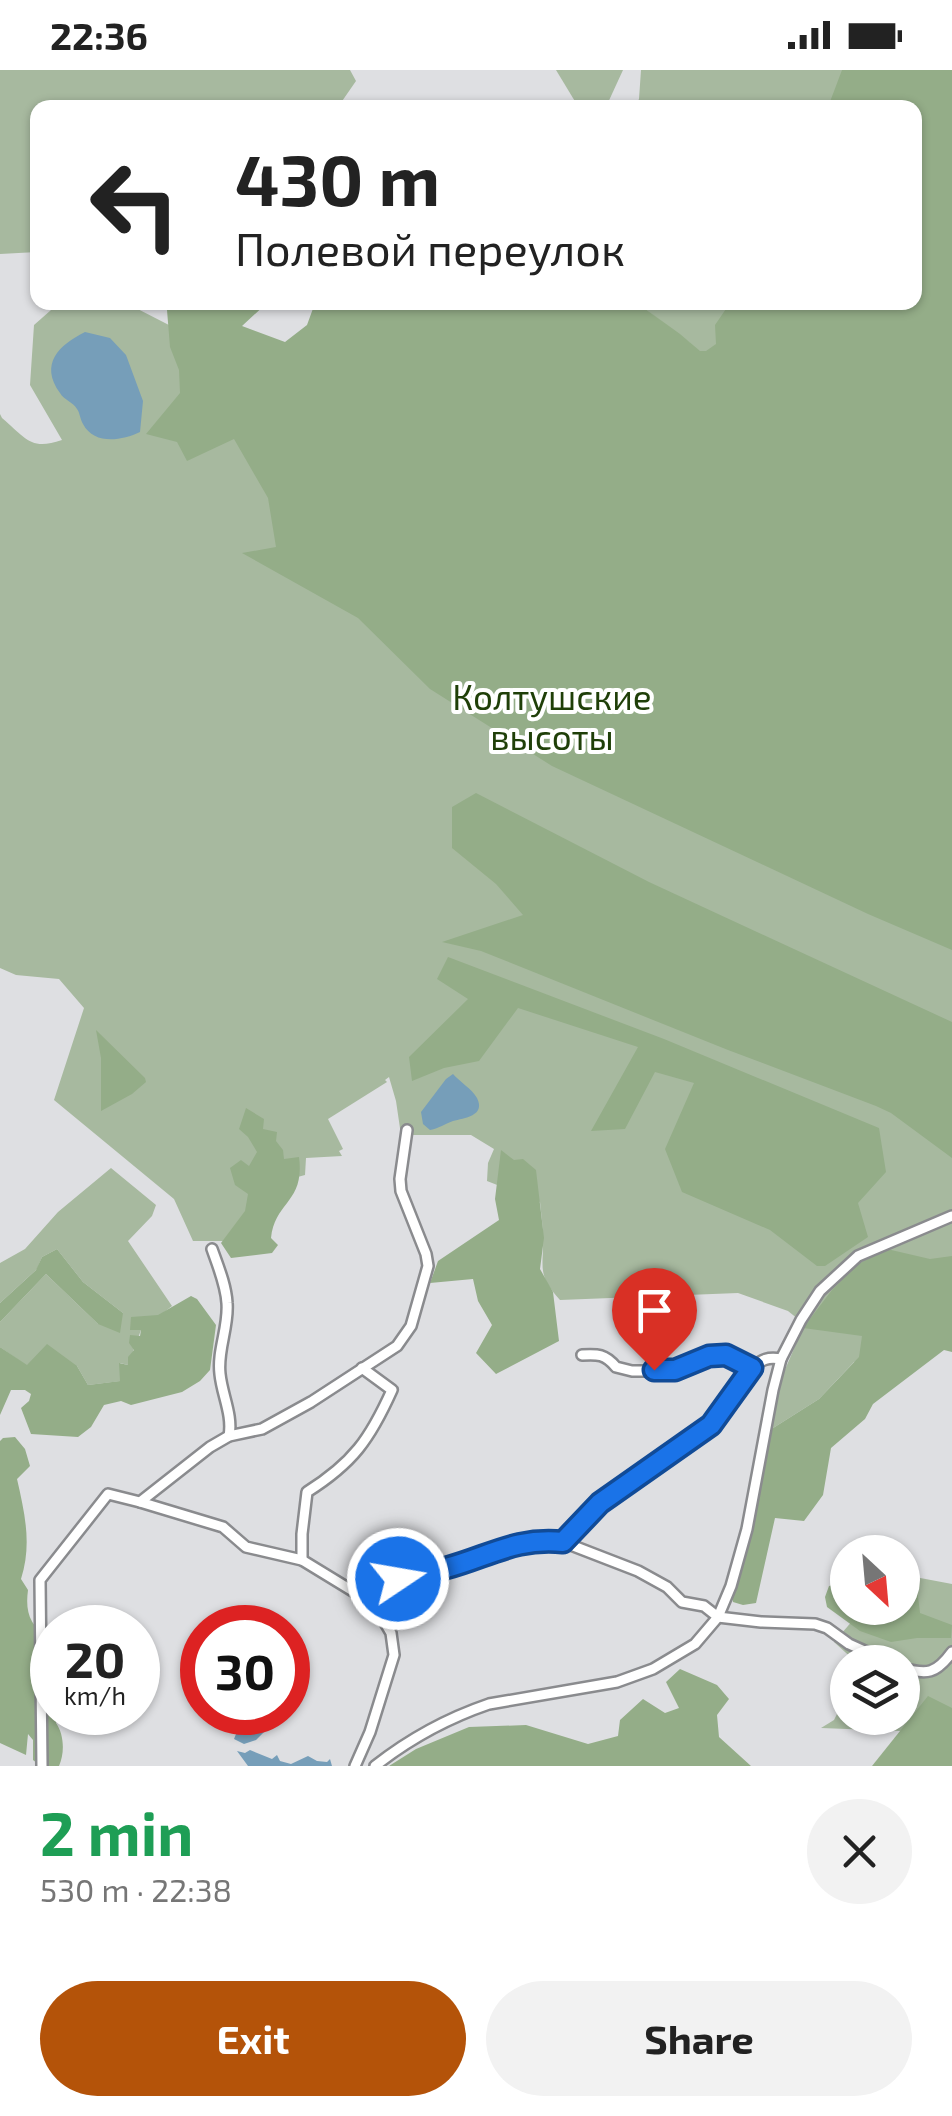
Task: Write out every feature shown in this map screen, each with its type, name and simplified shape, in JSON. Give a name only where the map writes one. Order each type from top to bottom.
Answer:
[{"type":"street","points":[[140,1502],[210,1447],[229,1436],[262,1429],[397,1346],[411,1326],[428,1266],[401,1191],[407,1130]]},
{"type":"street","points":[[374,1766],[427,1732],[472,1710],[602,1686],[653,1669],[695,1644],[718,1617],[732,1586],[748,1528],[781,1359],[801,1320],[820,1291],[858,1256],[952,1216]]},
{"type":"street","points":[[212,1249],[228,1303],[220,1374],[231,1425],[229,1436]]},
{"type":"street","points":[[582,1356],[600,1354],[616,1367],[632,1370],[675,1370],[709,1356],[726,1355],[752,1368]]},
{"type":"street","points":[[563,1542],[600,1503],[711,1425],[752,1368],[769,1357],[781,1359]]},
{"type":"street","points":[[302,1560],[307,1492],[356,1454],[392,1390],[362,1368]]},
{"type":"street","points":[[42,1766],[40,1580],[108,1494],[223,1527],[246,1547],[302,1560],[374,1604],[391,1633],[394,1655],[370,1732],[354,1766]]},
{"type":"street","points":[[374,1604],[388,1585],[398,1579],[448,1568],[500,1548],[549,1540],[638,1571],[666,1587],[682,1602],[704,1606],[718,1617],[815,1624],[853,1645]]},
{"type":"street","points":[[920,1672],[939,1668],[952,1652]]},
{"type":"green space","points":[[0,70],[350,70],[356,81],[343,100],[30,100],[30,252],[0,254]]},
{"type":"green space","points":[[556,70],[623,70],[609,100],[574,100]]},
{"type":"green space","name":"Колтушские высоты","points":[[641,70],[952,70],[952,1345],[854,1362],[819,1399],[770,1430],[780,1381],[803,1328],[808,1327],[788,1311],[738,1293],[560,1300],[543,1270],[540,1202],[487,1181],[494,1149],[471,1135],[401,1135],[389,1077],[328,1119],[343,1149],[339,1151],[342,1156],[306,1158],[305,1175],[268,1185],[241,1241],[193,1241],[174,1199],[54,1100],[84,1008],[59,979],[16,975],[0,968],[0,414],[29,441],[42,444],[62,440],[30,385],[34,325],[51,310],[140,310],[204,343],[690,343],[646,310],[922,310],[922,100],[639,99]]},
{"type":"green space","points":[[842,70],[952,70],[952,950],[552,766],[430,689],[358,618],[242,553],[276,547],[268,498],[234,439],[187,461],[177,442],[146,434],[180,393],[167,310],[259,310],[242,326],[285,342],[307,325],[312,310],[647,310],[700,351],[706,351],[716,344],[715,325],[725,310],[922,310],[922,100],[831,100]]},
{"type":"green space","points":[[476,793],[649,882],[952,1022],[952,1158],[876,1106],[481,951],[442,942],[523,915],[496,884],[452,848],[452,807]]},
{"type":"green space","points":[[448,957],[664,1039],[879,1128],[886,1172],[858,1203],[868,1237],[825,1266],[817,1266],[770,1230],[682,1192],[665,1149],[694,1083],[655,1072],[625,1129],[591,1131],[638,1047],[518,1008],[479,1061],[444,1068],[412,1081],[409,1057],[468,999],[437,979]]},
{"type":"green space","points":[[96,1030],[146,1082],[101,1111],[101,1058]]},
{"type":"green space","points":[[246,1108],[264,1119],[263,1129],[277,1132],[276,1141],[284,1159],[299,1157],[300,1172],[294,1193],[274,1226],[271,1238],[278,1245],[272,1253],[231,1258],[221,1243],[245,1211],[248,1194],[235,1185],[230,1168],[241,1160],[249,1166],[257,1152],[239,1129]]},
{"type":"green space","points":[[501,1150],[514,1160],[523,1159],[536,1170],[544,1238],[540,1269],[553,1292],[559,1341],[496,1374],[476,1353],[492,1325],[478,1301],[473,1279],[430,1283],[438,1261],[499,1220],[495,1199]]},
{"type":"green space","points":[[111,1168],[156,1205],[152,1216],[128,1241],[172,1306],[141,1330],[128,1365],[120,1363],[121,1381],[88,1385],[77,1366],[27,1366],[0,1347],[0,1322],[46,1274],[98,1324],[123,1313],[83,1282],[57,1249],[42,1257],[37,1269],[0,1303],[0,1263],[25,1249],[58,1212]]},
{"type":"green space","points":[[57,1249],[83,1282],[123,1313],[120,1333],[98,1324],[46,1274],[0,1322],[0,1303],[36,1270],[42,1257]]},
{"type":"green space","points":[[887,1249],[930,1259],[952,1256],[952,1352],[944,1350],[873,1404],[865,1419],[831,1448],[823,1495],[804,1521],[775,1518],[756,1603],[733,1602],[770,1430],[819,1399],[859,1357],[862,1336],[803,1328],[858,1264]]},
{"type":"green space","points":[[191,1296],[216,1325],[210,1370],[200,1381],[182,1392],[131,1405],[121,1401],[104,1405],[91,1427],[78,1437],[31,1434],[21,1408],[31,1394],[25,1390],[11,1390],[0,1415],[0,1347],[27,1365],[47,1344],[77,1366],[88,1385],[120,1381],[119,1363],[128,1365],[134,1350],[129,1343],[130,1335],[140,1336],[141,1330],[130,1330],[131,1317],[158,1315]]},
{"type":"green space","points":[[15,1437],[25,1449],[30,1466],[17,1479],[27,1542],[21,1579],[28,1590],[30,1616],[30,1735],[61,1735],[59,1766],[41,1766],[33,1760],[33,1740],[28,1734],[26,1755],[0,1743],[3,1438]]},
{"type":"green space","points":[[920,1578],[952,1584],[952,1733],[920,1732],[920,1645],[834,1642],[849,1625],[920,1625]]},
{"type":"green space","points":[[830,1586],[830,1609],[825,1597]]},
{"type":"green space","points":[[920,1613],[952,1625],[951,1638],[891,1642],[852,1625],[920,1625]]},
{"type":"green space","points":[[680,1669],[717,1685],[729,1699],[717,1715],[719,1737],[751,1766],[389,1766],[416,1749],[469,1727],[526,1725],[588,1744],[618,1736],[620,1720],[643,1699],[665,1713],[679,1708],[666,1682]]},
{"type":"green space","points":[[928,1696],[952,1708],[952,1766],[872,1766],[897,1735],[920,1735],[920,1706]]},
{"type":"water","points":[[85,332],[110,338],[126,355],[143,401],[140,432],[117,439],[94,435],[54,383],[51,373],[55,356]]},
{"type":"water","points":[[453,1074],[475,1095],[479,1109],[430,1130],[423,1124],[421,1112]]},
{"type":"water","points":[[236,1735],[261,1735],[244,1744],[234,1739]]},
{"type":"water","points":[[250,1750],[272,1759],[277,1755],[280,1761],[291,1764],[308,1756],[317,1761],[330,1759],[332,1766],[248,1766],[237,1751]]},
{"type":"route","points":[[398,1579],[448,1568],[500,1548],[549,1540],[563,1542],[600,1503],[711,1425],[752,1368],[726,1355],[709,1356],[675,1370],[654,1370]]}]
